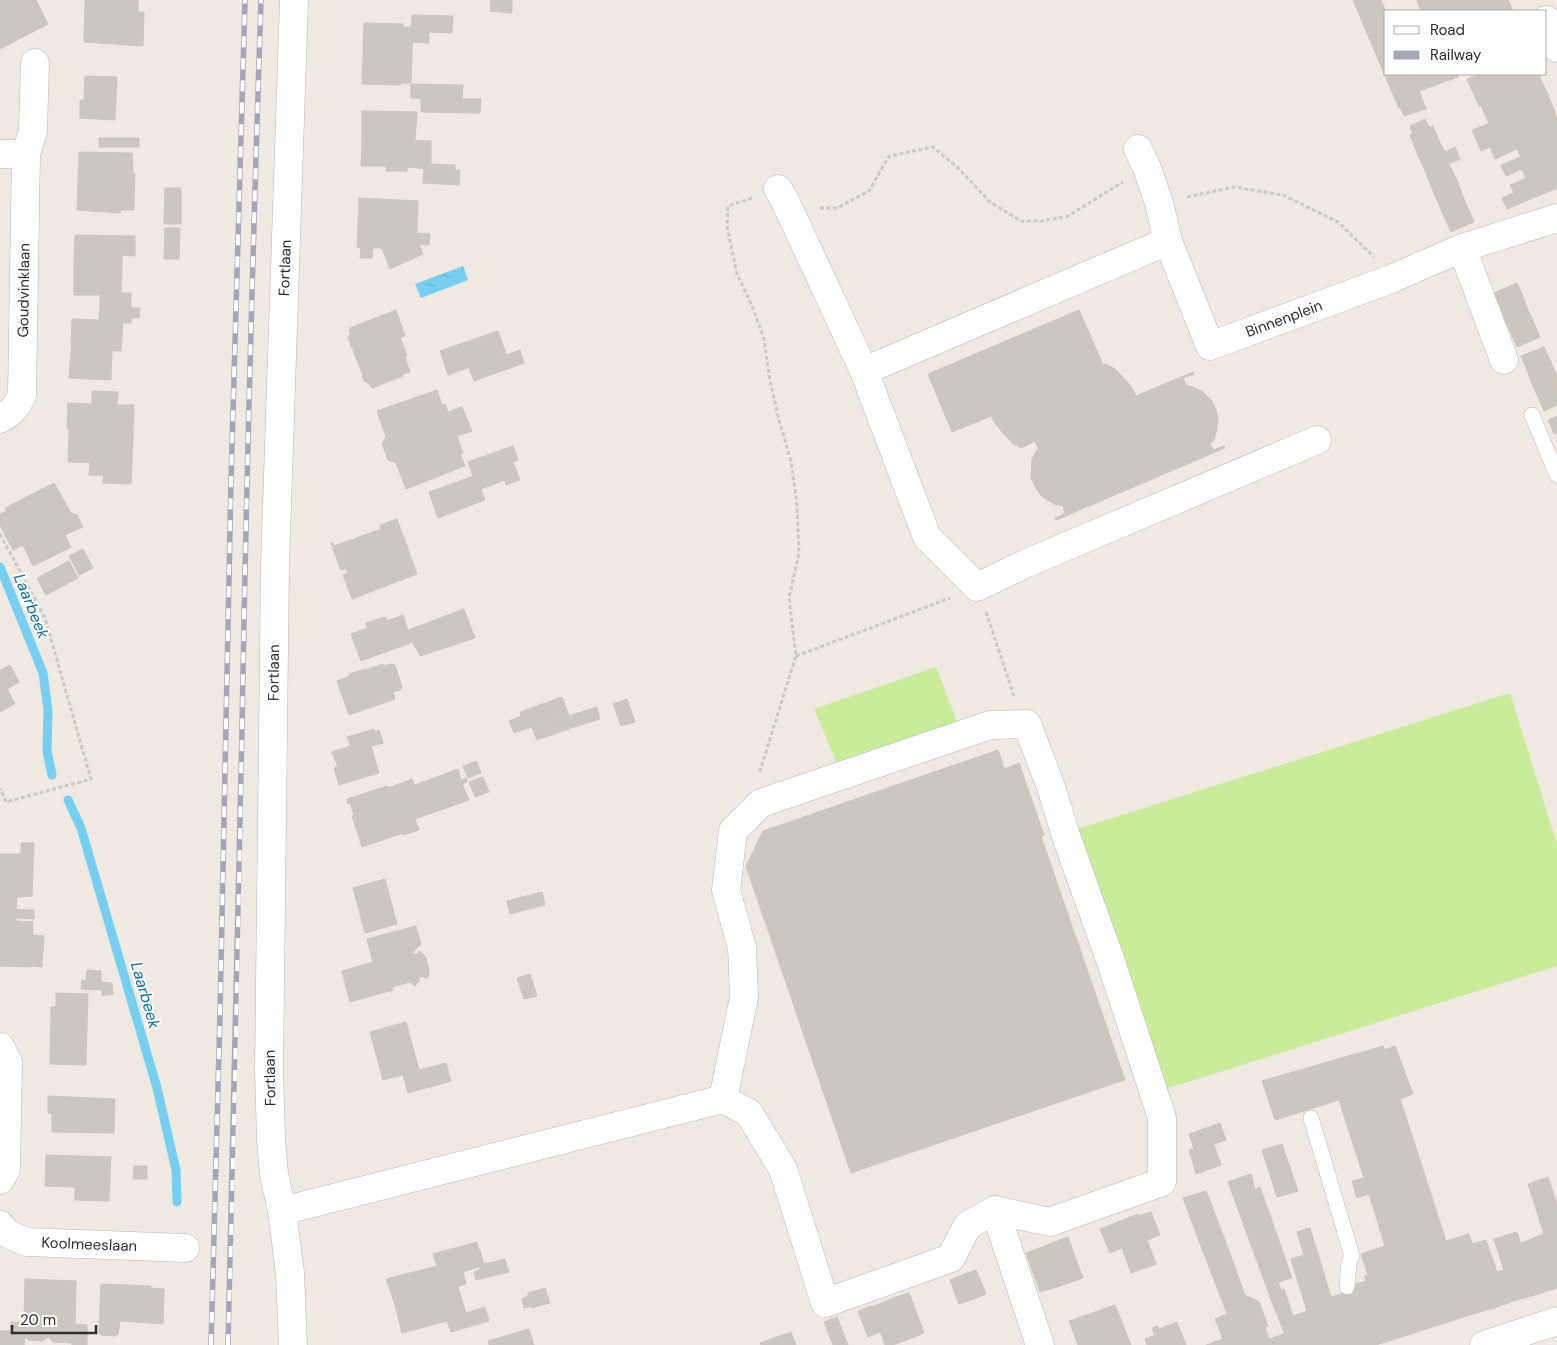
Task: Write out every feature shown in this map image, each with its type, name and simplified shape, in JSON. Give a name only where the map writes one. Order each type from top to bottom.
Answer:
[{"type":"street","name":"Fortlaan","points":[[293,1345],[290,1273],[282,1211],[274,1174],[271,1140],[269,1070],[275,565],[294,0]]},
{"type":"street","points":[[1547,23],[1557,48]]},
{"type":"street","name":"Goudvinklaan","points":[[0,419],[18,405],[22,395],[13,154],[33,131],[35,63]]},
{"type":"street","points":[[864,371],[1168,241],[1160,203],[1138,150]]},
{"type":"street","points":[[778,190],[786,203],[864,371],[927,537],[978,587],[1027,562],[1317,440]]},
{"type":"street","name":"Binnenplein","points":[[1168,241],[1210,346],[1391,279],[1462,248],[1557,218]]},
{"type":"street","points":[[1462,248],[1504,360]]},
{"type":"street","points":[[282,1211],[723,1098],[749,1113],[783,1169],[825,1303],[951,1258],[967,1226],[995,1210],[1050,1222],[1162,1182],[1162,1118],[1111,962],[1066,836],[1052,790],[1027,724],[990,724],[761,803],[733,831],[726,890],[742,948],[744,997],[723,1098]]},
{"type":"street","points":[[0,1047],[8,1062],[6,1169],[0,1180]]},
{"type":"street","points":[[995,1210],[1040,1345]]},
{"type":"street","name":"Koolmeeslaan","points":[[0,1225],[8,1234],[27,1242],[185,1248]]},
{"type":"street","points":[[1484,1345],[1557,1321]]},
{"type":"lane","points":[[1532,415],[1557,474]]},
{"type":"lane","points":[[1312,1118],[1352,1256],[1349,1262],[1347,1287]]},
{"type":"path","points":[[1160,203],[1234,188],[1283,195],[1338,222],[1375,258],[1391,279]]},
{"type":"path","points":[[0,534],[45,618],[91,779],[6,802],[0,788]]},
{"type":"path","points":[[761,803],[755,786],[796,656],[978,587],[1005,670],[1027,724]]},
{"type":"green space","points":[[936,667],[961,732],[841,773],[814,709]]},
{"type":"green space","points":[[1510,693],[1557,844],[1557,966],[1156,1092],[1074,830]]},
{"type":"water","points":[[463,266],[468,280],[421,298],[415,284]]},
{"type":"building","points":[[0,0],[36,0],[48,24],[0,49]]},
{"type":"building","points":[[85,0],[138,0],[138,12],[144,12],[143,46],[84,42]]},
{"type":"building","points":[[491,0],[512,0],[512,13],[490,11]]},
{"type":"building","points":[[1353,0],[1381,0],[1385,10],[1384,73]]},
{"type":"building","points":[[1417,0],[1508,0],[1513,10],[1421,10]]},
{"type":"building","points":[[412,15],[453,16],[452,33],[429,32],[429,43],[412,42],[412,55],[363,54],[364,23],[403,24],[403,27],[411,27]]},
{"type":"building","points":[[363,54],[412,55],[411,83],[401,83],[401,85],[362,84]]},
{"type":"building","points":[[1385,75],[1412,76],[1389,85]]},
{"type":"building","points":[[1416,75],[1457,75],[1458,77],[1419,91],[1426,109],[1404,116],[1389,85]]},
{"type":"building","points":[[1477,75],[1539,75],[1541,80],[1479,106],[1467,79]]},
{"type":"building","points":[[85,76],[117,77],[115,120],[80,118],[80,100],[84,100]]},
{"type":"building","points":[[1541,80],[1550,99],[1489,124],[1481,105]]},
{"type":"building","points":[[411,84],[463,85],[462,99],[411,98]]},
{"type":"building","points":[[421,99],[481,99],[480,113],[421,112]]},
{"type":"building","points":[[1550,99],[1557,119],[1481,151],[1472,130]]},
{"type":"building","points":[[362,111],[417,112],[415,140],[362,139]]},
{"type":"building","points":[[1425,119],[1429,127],[1413,134],[1410,126]]},
{"type":"building","points":[[1557,119],[1557,142],[1521,157],[1517,149],[1495,159],[1490,147]]},
{"type":"building","points":[[1433,126],[1440,143],[1417,153],[1410,135]]},
{"type":"building","points":[[99,138],[139,138],[139,147],[99,147]]},
{"type":"building","points":[[362,139],[431,141],[431,169],[407,167],[407,171],[386,171],[386,166],[361,166]]},
{"type":"building","points":[[1557,142],[1557,165],[1526,178],[1522,169],[1506,176],[1501,165]]},
{"type":"building","points":[[1440,143],[1445,152],[1455,147],[1460,159],[1426,173],[1417,153]]},
{"type":"building","points":[[79,152],[132,153],[133,174],[135,174],[134,210],[121,210],[120,213],[77,210]]},
{"type":"building","points":[[431,164],[455,165],[455,170],[460,170],[459,185],[423,183],[424,169],[431,169]]},
{"type":"building","points":[[1449,164],[1458,183],[1434,193],[1426,173]]},
{"type":"building","points":[[1557,165],[1557,188],[1507,209],[1502,198],[1514,193],[1510,185]]},
{"type":"building","points":[[1458,183],[1466,204],[1443,214],[1434,193]]},
{"type":"building","points":[[165,188],[181,188],[181,224],[164,224]]},
{"type":"building","points":[[359,198],[418,201],[417,233],[430,234],[429,245],[419,244],[423,254],[390,269],[382,248],[373,248],[372,258],[360,258],[361,248],[357,247]]},
{"type":"building","points":[[1466,204],[1474,222],[1451,232],[1443,214]]},
{"type":"building","points":[[165,228],[180,228],[179,259],[164,259]]},
{"type":"building","points":[[75,235],[135,236],[135,256],[122,255],[122,267],[74,265]]},
{"type":"building","points":[[74,265],[122,267],[121,293],[131,293],[131,308],[100,307],[100,295],[74,295]]},
{"type":"building","points":[[1517,283],[1523,296],[1500,306],[1494,293]]},
{"type":"building","points":[[1523,296],[1528,310],[1505,320],[1500,306]]},
{"type":"building","points":[[100,307],[140,308],[139,318],[131,318],[131,323],[123,323],[121,351],[71,350],[72,319],[99,320]]},
{"type":"building","points":[[396,310],[405,336],[400,337],[407,356],[405,357],[410,372],[372,388],[364,381],[362,375],[364,373],[362,373],[353,350],[355,349],[352,348],[348,338],[349,330]]},
{"type":"building","points":[[1079,310],[1103,365],[1106,364],[1115,369],[1131,386],[1136,396],[1193,372],[1194,374],[1183,378],[1186,385],[1203,392],[1211,400],[1218,418],[1214,440],[1210,444],[1213,450],[1224,446],[1225,448],[1056,520],[1055,518],[1065,513],[1063,506],[1054,504],[1041,496],[1031,478],[1032,459],[1038,448],[1035,441],[1021,448],[1012,443],[996,425],[991,416],[952,432],[928,374]]},
{"type":"building","points":[[1528,310],[1534,323],[1511,333],[1505,320]]},
{"type":"building","points":[[1534,323],[1540,337],[1517,347],[1511,333]]},
{"type":"building","points":[[498,331],[506,354],[448,375],[440,351]]},
{"type":"building","points":[[1544,347],[1550,360],[1527,370],[1521,356]]},
{"type":"building","points":[[71,350],[112,351],[111,380],[69,378]]},
{"type":"building","points":[[520,350],[524,363],[474,381],[469,368]]},
{"type":"building","points":[[1550,360],[1556,374],[1532,384],[1527,370]]},
{"type":"building","points":[[1556,374],[1557,389],[1538,397],[1532,384]]},
{"type":"building","points":[[1557,389],[1557,405],[1544,411],[1538,397]]},
{"type":"building","points":[[437,390],[442,405],[445,404],[448,412],[462,407],[472,431],[457,436],[463,453],[460,454],[465,466],[406,489],[396,463],[388,460],[382,444],[386,437],[377,411]]},
{"type":"building","points":[[92,391],[118,392],[117,405],[134,405],[133,436],[69,431],[67,429],[68,403],[92,404]]},
{"type":"building","points":[[1557,416],[1557,432],[1554,434],[1548,420]]},
{"type":"building","points":[[69,431],[133,436],[131,484],[103,483],[104,463],[68,462]]},
{"type":"building","points":[[513,446],[518,460],[473,476],[468,462]]},
{"type":"building","points":[[513,462],[520,480],[506,485],[505,480],[481,489],[485,500],[438,518],[429,492]]},
{"type":"building","points":[[90,463],[104,463],[104,475],[89,475]]},
{"type":"building","points":[[54,483],[71,513],[77,515],[83,527],[65,535],[71,547],[33,566],[5,508]]},
{"type":"building","points":[[7,511],[24,544],[13,550],[0,525],[0,514]]},
{"type":"building","points":[[397,519],[417,574],[352,599],[343,575],[348,573],[346,568],[341,570],[331,543],[334,546],[354,539],[381,529],[380,525]]},
{"type":"building","points":[[83,549],[93,568],[79,575],[69,556]]},
{"type":"building","points":[[69,561],[78,578],[46,595],[37,578]]},
{"type":"building","points":[[464,609],[470,625],[414,646],[413,642],[361,661],[351,634],[368,628],[366,623],[385,617],[387,621],[403,615],[408,630]]},
{"type":"building","points":[[470,625],[475,638],[420,656],[415,646]]},
{"type":"building","points":[[383,664],[384,666],[395,665],[402,687],[400,690],[393,692],[395,699],[349,715],[337,681],[350,676],[349,674]]},
{"type":"building","points":[[10,665],[19,682],[7,689],[15,704],[0,712],[0,670]]},
{"type":"building","points":[[562,697],[569,715],[514,733],[509,721],[521,716],[520,712]]},
{"type":"building","points":[[627,699],[635,722],[621,726],[613,704]]},
{"type":"building","points":[[597,707],[600,719],[537,740],[532,728]]},
{"type":"building","points":[[374,729],[375,732],[379,730],[383,743],[371,746],[379,773],[339,785],[334,768],[338,767],[332,752],[351,746],[347,737]]},
{"type":"building","points":[[998,750],[1112,1084],[851,1173],[746,866],[763,831]]},
{"type":"building","points":[[476,761],[481,773],[468,778],[463,766]]},
{"type":"building","points":[[1019,763],[1044,835],[1029,840],[1004,769]]},
{"type":"building","points":[[458,769],[461,780],[466,778],[467,782],[354,822],[352,816],[354,815],[347,799],[387,786],[388,788],[412,779],[415,785]]},
{"type":"building","points":[[483,777],[489,792],[475,797],[469,782]]},
{"type":"building","points":[[462,784],[469,800],[415,819],[419,830],[403,835],[403,833],[362,847],[354,822]]},
{"type":"building","points":[[1041,836],[1125,1080],[1112,1084],[1029,840]]},
{"type":"building","points":[[21,843],[34,843],[32,896],[17,897],[16,910],[0,909],[0,854],[21,854]]},
{"type":"building","points":[[385,879],[397,924],[365,933],[353,888]]},
{"type":"building","points":[[542,892],[545,905],[510,914],[507,901]]},
{"type":"building","points":[[0,909],[34,910],[34,919],[16,918],[16,921],[33,922],[31,967],[0,966]]},
{"type":"building","points":[[416,926],[421,944],[413,952],[415,955],[420,951],[426,958],[429,970],[428,978],[420,976],[415,986],[410,982],[392,987],[393,990],[350,1002],[342,971],[373,962],[367,939]]},
{"type":"building","points":[[33,935],[44,936],[42,967],[31,966]]},
{"type":"building","points":[[87,970],[101,971],[101,982],[112,983],[113,994],[102,996],[102,990],[81,989],[82,980],[86,981]]},
{"type":"building","points":[[530,974],[537,996],[524,999],[517,978]]},
{"type":"building","points":[[56,993],[88,994],[86,1065],[50,1064],[51,1007],[56,1007]]},
{"type":"building","points":[[406,1022],[419,1070],[446,1063],[451,1081],[408,1093],[403,1075],[383,1080],[370,1032]]},
{"type":"building","points":[[1383,1046],[1470,1315],[1376,1345],[1347,1345],[1331,1297],[1345,1293],[1343,1288],[1366,1281],[1364,1276],[1368,1275],[1361,1254],[1385,1246],[1369,1194],[1357,1198],[1352,1181],[1364,1178],[1339,1100],[1275,1120],[1262,1081]]},
{"type":"building","points":[[1395,1046],[1413,1094],[1400,1099],[1384,1050]]},
{"type":"building","points":[[48,1096],[115,1099],[114,1133],[52,1132],[52,1113],[48,1113]]},
{"type":"building","points":[[1220,1123],[1226,1140],[1214,1144],[1221,1165],[1196,1174],[1189,1150],[1194,1149],[1189,1134]]},
{"type":"building","points":[[1282,1144],[1298,1191],[1277,1197],[1262,1150]]},
{"type":"building","points":[[46,1155],[111,1157],[109,1201],[75,1200],[75,1187],[45,1186]]},
{"type":"building","points":[[134,1166],[147,1166],[147,1179],[133,1179]]},
{"type":"building","points":[[1251,1174],[1255,1189],[1260,1187],[1292,1278],[1278,1282],[1281,1290],[1269,1294],[1228,1182]]},
{"type":"building","points":[[1548,1177],[1557,1205],[1557,1275],[1528,1184]]},
{"type":"building","points":[[1206,1191],[1212,1206],[1189,1214],[1183,1198]]},
{"type":"building","points":[[1212,1206],[1217,1219],[1194,1227],[1189,1214]]},
{"type":"building","points":[[1151,1212],[1160,1235],[1147,1240],[1156,1264],[1131,1273],[1122,1248],[1110,1253],[1100,1229],[1138,1214],[1138,1216]]},
{"type":"building","points":[[1217,1219],[1222,1232],[1199,1241],[1194,1227]]},
{"type":"building","points":[[1310,1228],[1347,1345],[1324,1345],[1310,1310],[1307,1311],[1291,1259],[1304,1255],[1297,1232]]},
{"type":"building","points":[[1222,1232],[1245,1295],[1259,1302],[1268,1326],[1265,1327],[1269,1339],[1253,1345],[1239,1345],[1199,1241]]},
{"type":"building","points":[[1517,1232],[1538,1294],[1514,1301],[1494,1239]]},
{"type":"building","points":[[1469,1234],[1494,1308],[1470,1315],[1446,1241]]},
{"type":"building","points":[[1544,1234],[1557,1275],[1557,1288],[1538,1294],[1521,1243]]},
{"type":"building","points":[[1068,1237],[1083,1278],[1057,1287],[1042,1247]]},
{"type":"building","points":[[1486,1240],[1497,1272],[1504,1270],[1514,1301],[1494,1308],[1472,1244]]},
{"type":"building","points":[[477,1242],[484,1264],[505,1259],[509,1272],[476,1280],[474,1272],[480,1270],[479,1267],[463,1272],[466,1284],[395,1305],[386,1279],[437,1266],[433,1254]]},
{"type":"building","points":[[1042,1247],[1057,1287],[1040,1292],[1026,1253]]},
{"type":"building","points":[[976,1270],[986,1294],[974,1299],[965,1274]]},
{"type":"building","points":[[965,1274],[974,1299],[959,1304],[950,1280]]},
{"type":"building","points":[[25,1279],[50,1280],[48,1337],[43,1341],[28,1340],[25,1337],[24,1345],[10,1345],[11,1322],[24,1322]]},
{"type":"building","points":[[50,1280],[76,1281],[75,1324],[87,1325],[87,1345],[53,1342],[48,1337]]},
{"type":"building","points":[[101,1284],[151,1286],[151,1288],[164,1289],[163,1324],[120,1321],[118,1334],[115,1336],[101,1335],[99,1332]]},
{"type":"building","points":[[458,1287],[466,1313],[485,1307],[489,1321],[451,1332],[447,1321],[402,1333],[395,1305]]},
{"type":"building","points":[[545,1288],[550,1303],[532,1308],[531,1306],[524,1308],[522,1299],[528,1296],[528,1293]]},
{"type":"building","points":[[1284,1289],[1293,1316],[1310,1310],[1324,1345],[1289,1345],[1269,1294]]},
{"type":"building","points":[[909,1293],[924,1333],[912,1338],[896,1297]]},
{"type":"building","points":[[896,1297],[912,1338],[893,1345],[885,1345],[872,1307]]},
{"type":"building","points":[[1115,1305],[1131,1345],[1078,1345],[1069,1321]]},
{"type":"building","points":[[871,1306],[880,1332],[868,1337],[858,1311]]},
{"type":"building","points":[[1227,1314],[1235,1334],[1223,1339],[1215,1319]]},
{"type":"building","points":[[837,1317],[848,1345],[833,1345],[824,1322]]},
{"type":"building","points":[[1177,1322],[1186,1345],[1158,1345],[1152,1328],[1158,1326],[1159,1329]]},
{"type":"building","points":[[529,1329],[534,1345],[489,1345],[488,1341]]},
{"type":"building","points":[[0,1331],[10,1331],[10,1345],[0,1345]]},
{"type":"building","points":[[791,1332],[796,1345],[761,1345],[760,1343]]},
{"type":"building","points":[[1235,1334],[1239,1345],[1206,1345],[1223,1339]]},
{"type":"building","points":[[1284,1334],[1289,1345],[1253,1345],[1269,1339]]},
{"type":"building","points":[[1155,1335],[1158,1345],[1147,1345],[1145,1339]]},
{"type":"waterway","name":"Laarbeek","points":[[0,567],[43,673],[48,710],[47,751],[52,775]]},
{"type":"waterway","name":"Laarbeek","points":[[68,800],[81,828],[157,1088],[176,1170],[177,1202]]},
{"type":"railway","points":[[211,1345],[231,480],[245,0]]},
{"type":"railway","points":[[228,1345],[248,456],[261,0]]}]
